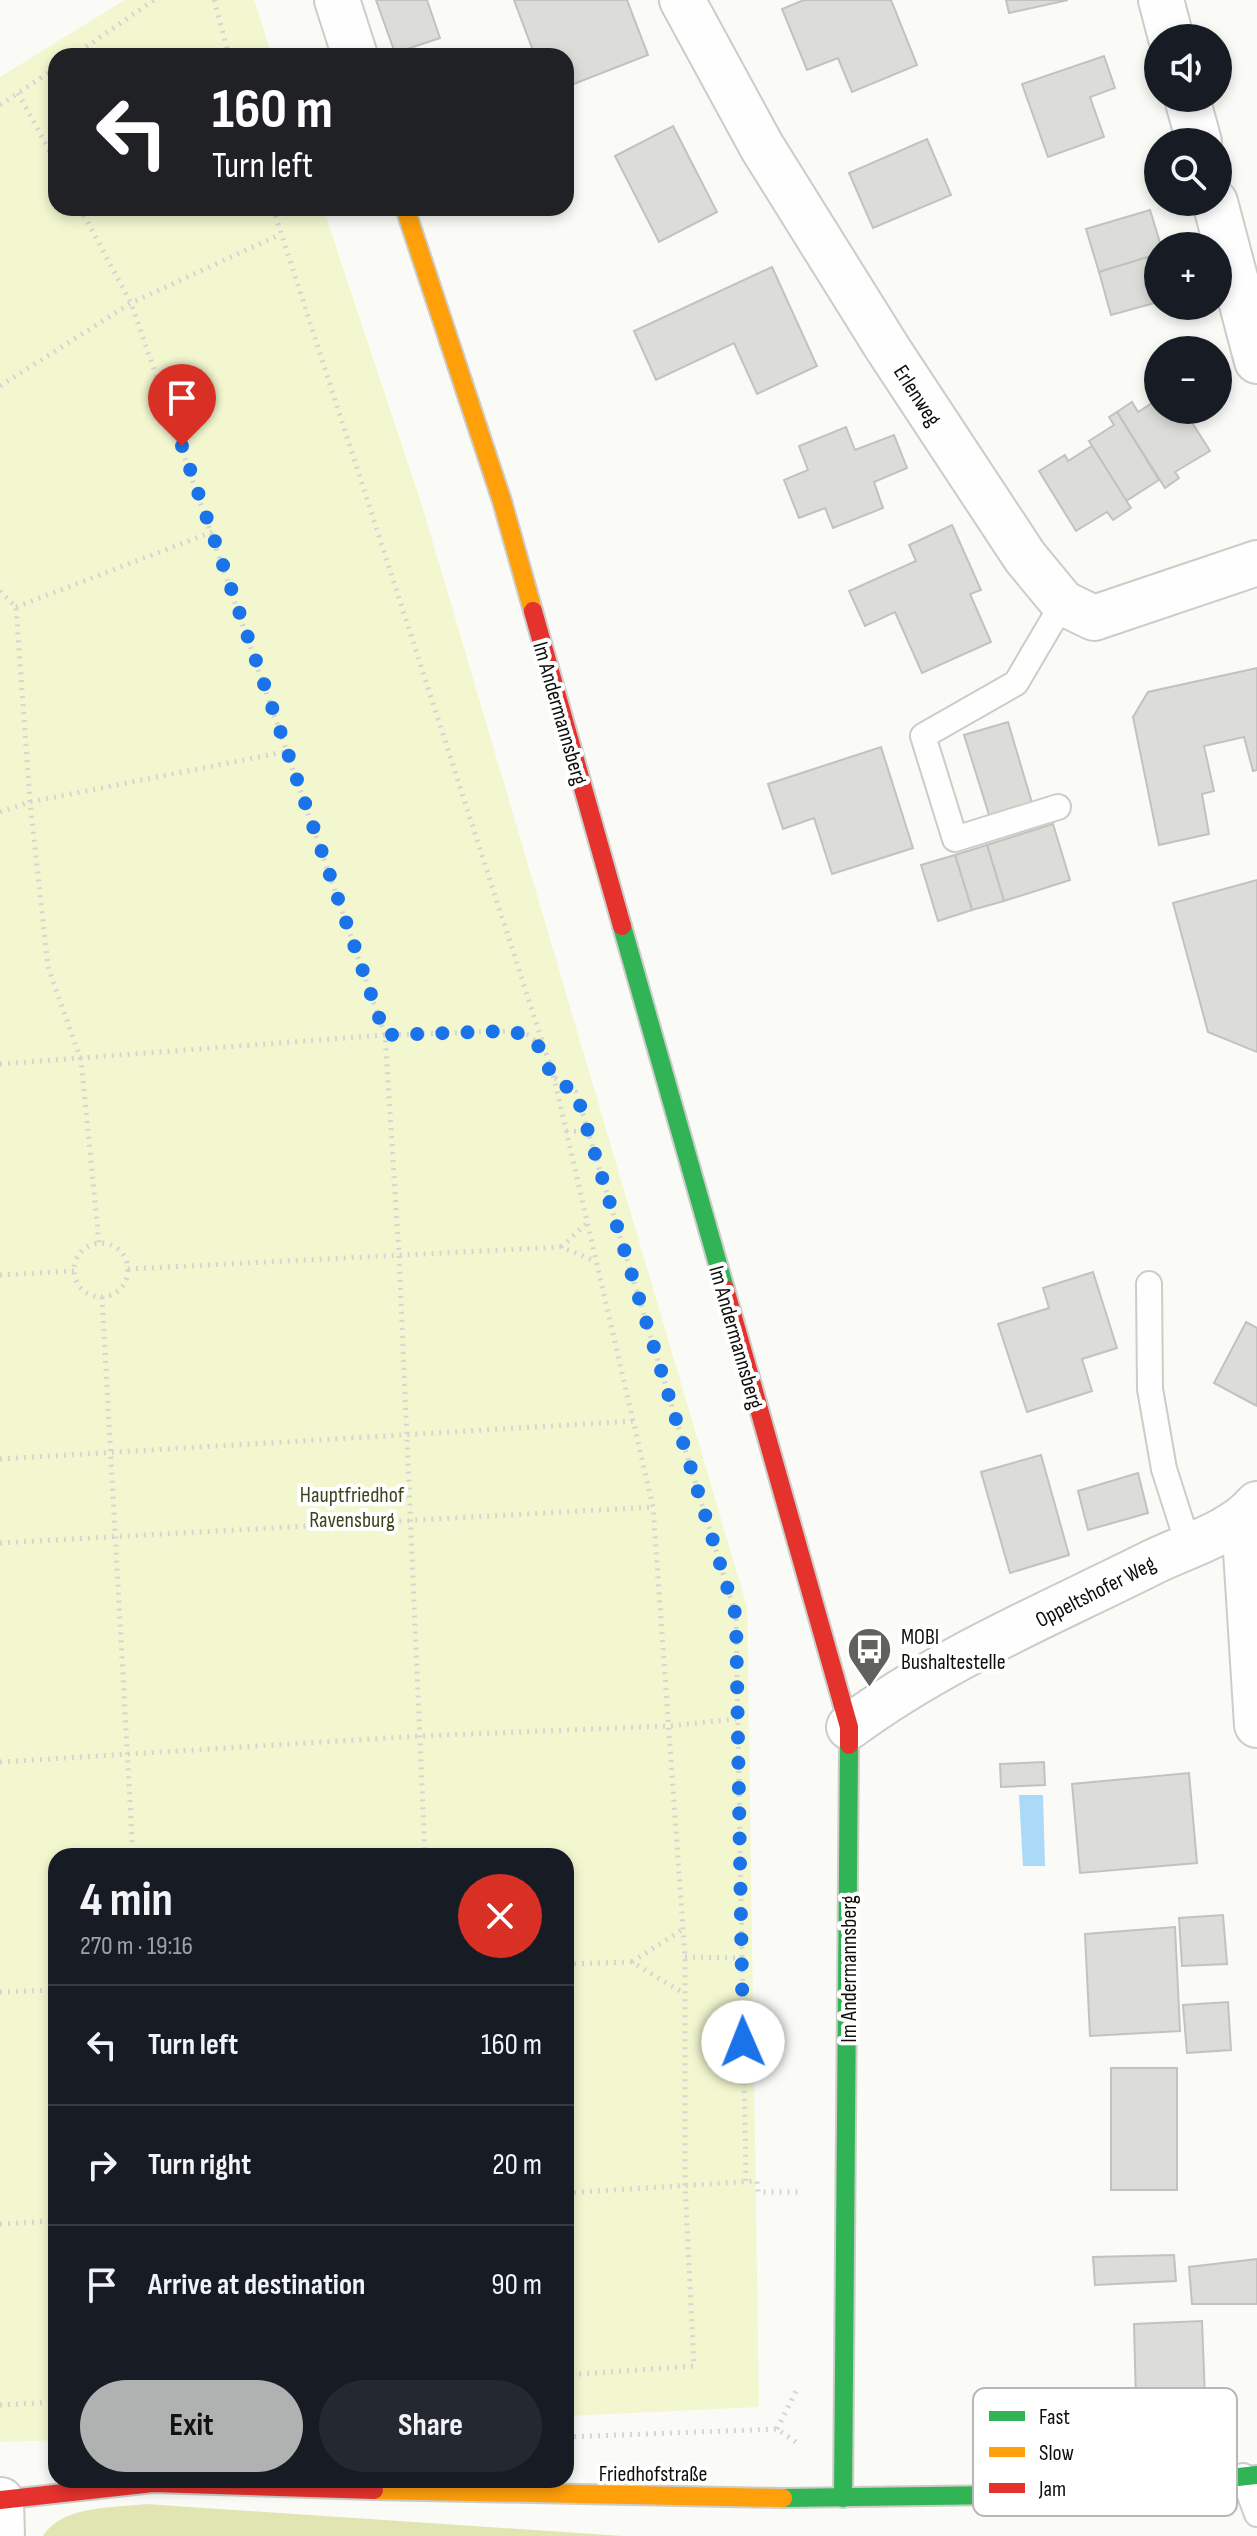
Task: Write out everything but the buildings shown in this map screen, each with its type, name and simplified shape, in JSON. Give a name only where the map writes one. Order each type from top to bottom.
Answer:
[{"type":"street","points":[[337,0],[352,48]]},
{"type":"street","name":"Erlenweg","points":[[682,0],[762,147],[888,349],[1025,557],[1063,603]]},
{"type":"street","points":[[1161,0],[1167,24]]},
{"type":"street","name":"Im Andermannsberg","points":[[408,216],[502,501],[849,1727],[843,2498]]},
{"type":"street","points":[[1219,216],[1257,361]]},
{"type":"street","points":[[1063,603],[1094,618],[1257,563]]},
{"type":"street","points":[[1251,1512],[1257,1725]]},
{"type":"street","name":"Oppeltshofer Weg","points":[[849,1727],[896,1692],[1251,1512]]},
{"type":"street","name":"Friedhofstraße","points":[[1,2512],[127,2488]]},
{"type":"street","name":"Friedhofstraße","points":[[303,2488],[543,2496],[973,2496]]},
{"type":"lane","points":[[1058,807],[955,839],[923,736],[1016,683],[1063,603]]},
{"type":"lane","points":[[1149,1284],[1150,1389],[1164,1469],[1188,1544]]},
{"type":"lane","points":[[1250,2476],[1257,2514]]},
{"type":"path","points":[[85,48],[154,0]]},
{"type":"path","points":[[214,0],[227,48]]},
{"type":"path","points":[[0,105],[48,73]]},
{"type":"path","points":[[18,93],[48,148]]},
{"type":"path","points":[[84,216],[131,303],[289,751],[385,1035],[399,1254],[425,1848]]},
{"type":"path","points":[[275,216],[554,1078],[653,1507],[685,1957],[685,2185],[694,2366],[574,2374]]},
{"type":"path","points":[[0,386],[131,303],[281,234]]},
{"type":"path","points":[[16,607],[212,532]]},
{"type":"path","points":[[0,591],[16,607],[30,802],[48,967],[81,1060],[99,1243]]},
{"type":"path","points":[[0,812],[30,802],[289,751]]},
{"type":"path","points":[[0,1064],[385,1035],[510,1031],[528,1035],[542,1047]]},
{"type":"path","points":[[554,1078],[576,1092],[736,1616],[746,2182]]},
{"type":"path","points":[[566,1131],[588,1132]]},
{"type":"path","points":[[561,1247],[586,1224]]},
{"type":"path","points":[[99,1243],[121,1251],[128,1269],[121,1287],[102,1297],[84,1292],[74,1271],[81,1251],[99,1243]]},
{"type":"path","points":[[128,1269],[561,1247],[595,1261]]},
{"type":"path","points":[[0,1275],[74,1271]]},
{"type":"path","points":[[102,1297],[133,1848]]},
{"type":"path","points":[[0,1459],[110,1450],[635,1421]]},
{"type":"path","points":[[0,1543],[653,1507]]},
{"type":"path","points":[[0,1762],[420,1736],[668,1726],[736,1719]]},
{"type":"path","points":[[574,1964],[632,1962],[683,1929]]},
{"type":"path","points":[[685,1957],[741,1958]]},
{"type":"path","points":[[632,1962],[685,1994]]},
{"type":"path","points":[[0,1992],[48,1990]]},
{"type":"path","points":[[574,2192],[757,2181],[758,2192],[804,2192]]},
{"type":"path","points":[[0,2224],[48,2221]]},
{"type":"path","points":[[0,2405],[48,2402]]},
{"type":"path","points":[[574,2437],[777,2429],[801,2446]]},
{"type":"green space","name":"Hauptfriedhof Ravensburg","points":[[125,0],[254,0],[269,48],[48,48],[48,216],[326,216],[423,509],[747,1607],[759,2407],[574,2416],[574,1848],[48,1848],[48,2440],[0,2442],[0,77]]},
{"type":"green space","points":[[146,2504],[622,2536],[43,2536],[63,2518],[76,2513]]},
{"type":"water","points":[[1019,1795],[1043,1795],[1045,1866],[1023,1866]]},
{"type":"traffic: fast","points":[[622,926],[725,1289]]},
{"type":"traffic: fast","points":[[843,2498],[849,1745]]},
{"type":"traffic: fast","points":[[1237,2477],[1257,2475]]},
{"type":"traffic: fast","points":[[783,2498],[973,2495]]},
{"type":"traffic: slow","points":[[408,216],[502,501],[533,611]]},
{"type":"traffic: slow","points":[[374,2490],[783,2498]]},
{"type":"traffic: jam","points":[[533,611],[622,926]]},
{"type":"traffic: jam","points":[[725,1289],[849,1727],[849,1745]]},
{"type":"traffic: jam","points":[[0,2500],[108,2488]]},
{"type":"traffic: jam","points":[[311,2488],[374,2490]]},
{"type":"place","name":"MOBI Bushaltestelle","points":[[870,1688]]},
{"type":"route","points":[[182,446],[385,1035],[510,1031],[528,1035],[542,1047],[554,1078],[576,1092],[736,1616],[743,2042]]}]
